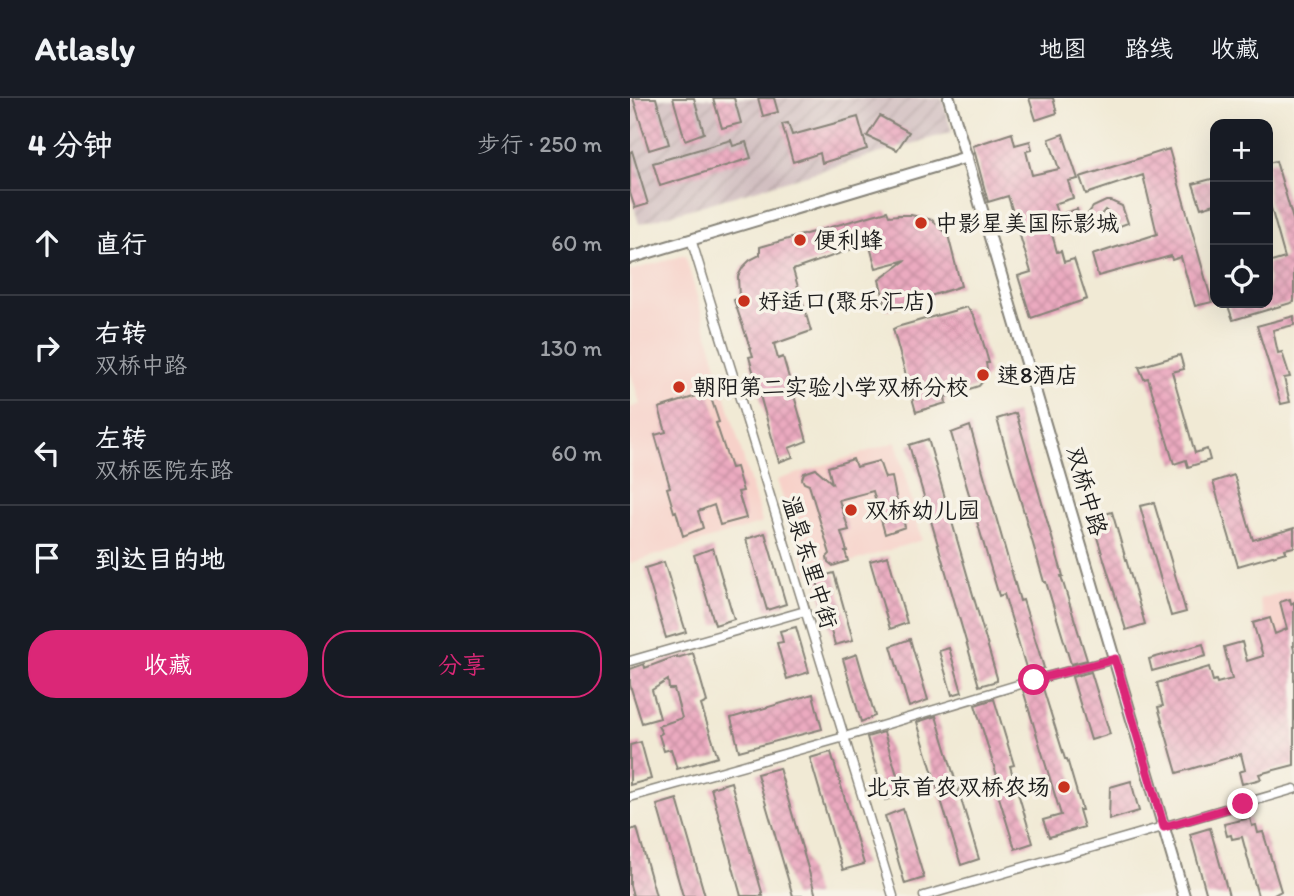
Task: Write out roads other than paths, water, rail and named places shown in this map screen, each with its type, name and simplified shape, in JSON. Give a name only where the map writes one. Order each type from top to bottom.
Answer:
[{"type":"street","name":"双桥中路","points":[[949,98],[1184,896]]},
{"type":"street","points":[[630,258],[967,158]]},
{"type":"street","name":"温泉东里中街","points":[[691,239],[893,896]]},
{"type":"street","points":[[630,661],[805,611]]},
{"type":"street","points":[[630,797],[1115,659]]},
{"type":"street","points":[[924,896],[1294,789]]},
{"type":"place","name":"中影星美国际影城","points":[[921,223]]},
{"type":"place","name":"便利蜂","points":[[800,240]]},
{"type":"place","name":"好适口(聚乐汇店)","points":[[744,301]]},
{"type":"place","name":"速8酒店","points":[[983,375]]},
{"type":"place","name":"朝阳第二实验小学双桥分校","points":[[679,387]]},
{"type":"place","name":"双桥幼儿园","points":[[851,510]]},
{"type":"place","name":"北京首农双桥农场","points":[[1064,787]]}]
